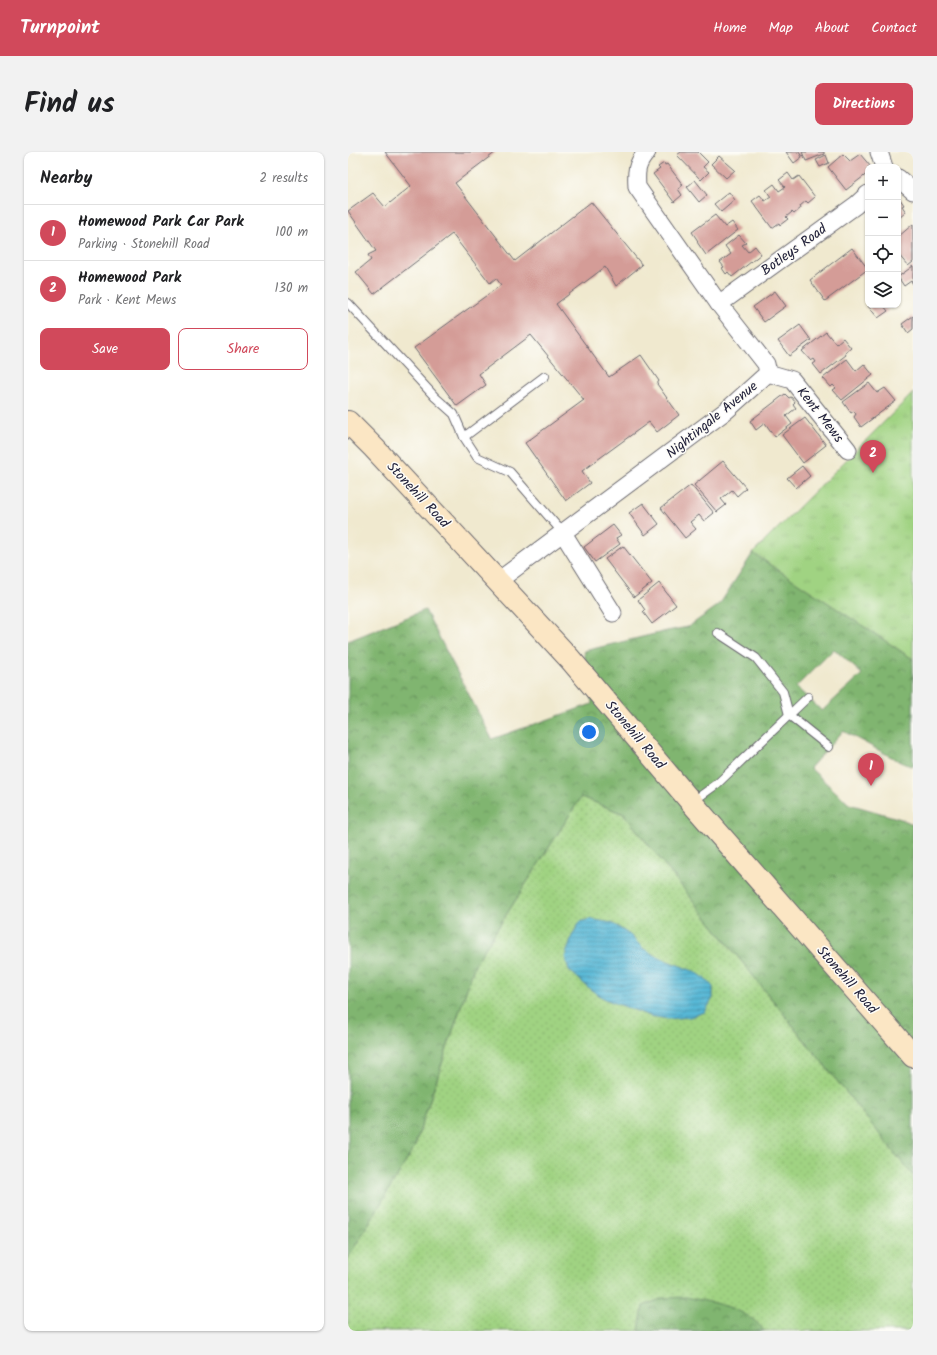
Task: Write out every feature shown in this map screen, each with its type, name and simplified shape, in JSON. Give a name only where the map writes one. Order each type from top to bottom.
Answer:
[{"type":"street","name":"Nightingale Avenue","points":[[498,581],[727,410],[768,373],[766,364],[719,304],[637,187],[636,170],[641,158],[647,152]]},
{"type":"street","points":[[879,152],[883,164]]},
{"type":"street","points":[[901,181],[913,191]]},
{"type":"street","name":"Botleys Road","points":[[719,304],[856,205],[865,197]]},
{"type":"street","name":"Kent Mews","points":[[768,373],[792,380],[848,450]]},
{"type":"street","name":"Stonehill Road","points":[[348,422],[570,658],[692,803],[913,1056]]},
{"type":"street","points":[[563,532],[613,613]]},
{"type":"lane","points":[[348,303],[435,397],[454,414],[464,437],[477,457],[510,472],[563,532]]},
{"type":"lane","points":[[464,437],[545,376]]},
{"type":"lane","points":[[718,633],[756,658],[783,692],[789,715],[829,747]]},
{"type":"lane","points":[[692,803],[717,784],[808,697]]},
{"type":"green space","points":[[913,393],[913,659],[753,553]]},
{"type":"green space","points":[[753,553],[913,659],[913,767],[843,731],[810,768],[849,804],[913,824],[913,1176],[624,814],[581,797],[475,964],[414,1148],[348,1258],[348,641],[425,610],[492,739],[592,704],[584,651],[688,627],[719,605]],"holes":[[[834,649],[862,674],[822,711],[796,687]]]},
{"type":"green space","points":[[581,797],[624,814],[913,1176],[913,1331],[348,1331],[348,1258],[414,1148],[475,964]]},
{"type":"green space","points":[[686,1297],[719,1304],[739,1311],[749,1316],[764,1331],[639,1331],[643,1306],[663,1298]]},
{"type":"water","points":[[590,919],[612,923],[630,935],[644,949],[660,958],[696,972],[707,980],[713,987],[713,998],[705,1012],[690,1017],[668,1019],[650,1016],[607,1000],[591,990],[569,970],[565,957],[572,936],[580,922]]},
{"type":"building","points":[[385,152],[496,152],[455,183],[515,261],[591,202],[642,265],[616,286],[605,267],[556,304],[609,377],[641,355],[659,381],[657,384],[679,415],[657,432],[649,422],[582,471],[590,483],[566,501],[525,443],[584,400],[531,335],[479,374],[486,385],[457,406],[414,348],[501,285],[496,278],[490,283],[452,234],[374,294],[356,272],[371,260],[368,255],[376,251],[348,211],[373,193],[385,207],[411,186]]},
{"type":"building","points":[[681,152],[698,152],[708,162],[703,167],[709,172],[701,180],[677,155]]},
{"type":"building","points":[[786,152],[799,152],[802,157],[794,163]]},
{"type":"building","points":[[802,152],[824,152],[824,154],[806,161]]},
{"type":"building","points":[[843,154],[850,161],[860,154],[868,164],[865,164],[865,175],[846,190],[828,167]]},
{"type":"building","points":[[826,155],[829,163],[820,167],[816,160]]},
{"type":"building","points":[[719,156],[735,170],[726,178],[711,164]]},
{"type":"building","points":[[664,163],[665,165],[667,164],[683,185],[678,189],[682,195],[674,202],[653,174],[660,169],[658,167]]},
{"type":"building","points":[[788,173],[793,180],[799,176],[815,197],[808,203],[806,201],[794,214],[792,212],[786,217],[788,219],[780,225],[779,223],[772,228],[752,201],[760,195],[765,201],[771,197],[766,190],[774,184],[779,191],[785,187],[779,180]]},
{"type":"building","points":[[695,180],[707,195],[699,202],[687,187]]},
{"type":"building","points":[[729,192],[735,200],[721,212],[714,204]]},
{"type":"building","points":[[901,200],[904,205],[902,206],[906,212],[901,216]]},
{"type":"building","points":[[715,215],[725,227],[732,222],[738,230],[706,255],[692,232]]},
{"type":"building","points":[[913,224],[913,262],[908,266],[901,258],[901,234]]},
{"type":"building","points":[[739,235],[746,243],[742,245],[748,252],[755,246],[761,254],[732,277],[728,272],[726,274],[722,268],[724,267],[720,262],[731,254],[725,246]]},
{"type":"building","points":[[852,248],[865,265],[865,271],[825,301],[810,280]]},
{"type":"building","points":[[913,266],[913,284],[911,281],[904,286],[901,282],[901,275]]},
{"type":"building","points":[[775,291],[786,306],[764,322],[753,307]]},
{"type":"building","points":[[870,308],[886,308],[888,311],[878,318]]},
{"type":"building","points":[[913,316],[913,329],[908,333],[902,324]]},
{"type":"building","points":[[800,325],[811,340],[789,356],[778,341]]},
{"type":"building","points":[[826,332],[836,344],[843,338],[851,348],[845,353],[846,355],[821,374],[813,364],[816,362],[814,359],[811,361],[802,351]]},
{"type":"building","points":[[847,359],[856,371],[864,364],[873,375],[842,400],[833,390],[836,388],[833,385],[831,387],[823,378]]},
{"type":"building","points":[[869,383],[877,393],[885,388],[896,401],[861,427],[854,417],[856,414],[854,411],[851,413],[843,402]]},
{"type":"building","points":[[785,394],[789,398],[791,397],[795,402],[793,404],[796,408],[786,416],[792,424],[775,437],[765,423],[756,430],[750,421]]},
{"type":"building","points":[[805,418],[826,445],[803,463],[782,435]]},
{"type":"building","points":[[723,461],[746,488],[737,496],[732,490],[721,499],[726,505],[717,512],[694,485]]},
{"type":"building","points":[[802,466],[810,476],[796,488],[787,478]]},
{"type":"building","points":[[691,485],[714,513],[704,521],[699,515],[690,522],[696,529],[685,538],[661,508]]},
{"type":"building","points":[[643,503],[659,524],[645,535],[629,513]]},
{"type":"building","points":[[613,525],[621,535],[616,538],[620,544],[595,562],[584,547]]},
{"type":"building","points":[[623,546],[652,583],[634,597],[605,559]]},
{"type":"building","points":[[659,583],[676,605],[652,624],[643,612],[645,610],[638,600]]},
{"type":"place","name":"Homewood Park","points":[[873,473]]},
{"type":"place","name":"Homewood Park Car Park","points":[[871,786]]}]
